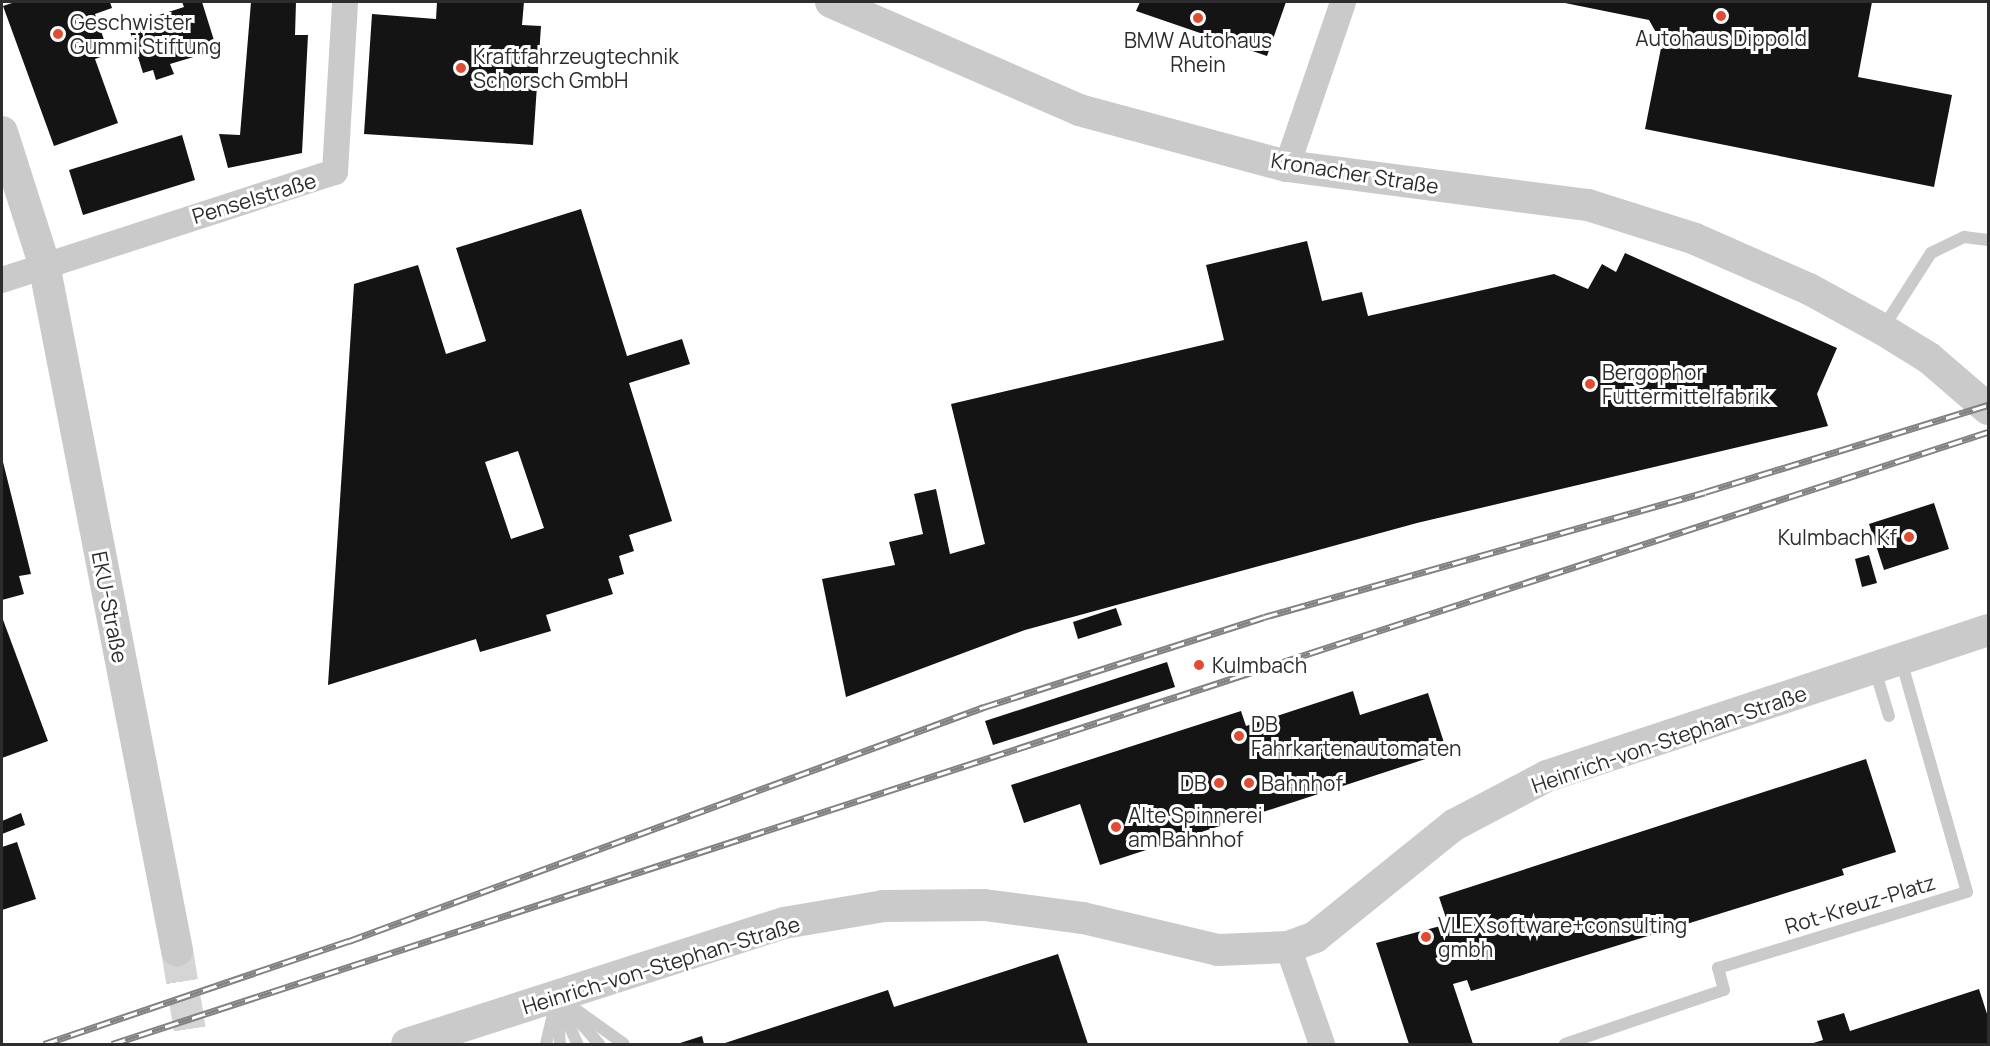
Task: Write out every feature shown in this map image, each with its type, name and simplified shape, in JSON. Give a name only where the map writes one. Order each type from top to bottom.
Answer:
[{"type":"street","name":"Penselstraße","points":[[44,264],[335,172],[345,2]]},
{"type":"street","name":"Kronacher Straße","points":[[831,2],[1080,110],[1287,166],[1587,205],[1695,238],[1809,289],[1882,329],[1929,358],[1989,409]]},
{"type":"street","points":[[1287,166],[1343,2]]},
{"type":"street","name":"EKU-Straße","points":[[2,132],[44,264],[177,950]]},
{"type":"street","points":[[2,280],[44,264]]},
{"type":"street","name":"Heinrich-von-Stephan-Straße","points":[[407,1044],[784,923],[883,906],[984,905],[1083,918],[1218,950],[1288,947],[1315,937],[1454,825],[1547,776],[1989,630]]},
{"type":"street","points":[[1288,947],[1322,1044]]},
{"type":"lane","points":[[1882,329],[1931,253],[1964,237],[1989,240]]},
{"type":"lane","points":[[1888,665],[1890,716]]},
{"type":"lane","name":"Rot-Kreuz-Platz","points":[[1565,1044],[1724,990],[1718,968],[1967,892],[1888,665]]},
{"type":"lane","points":[[546,1044],[557,996]]},
{"type":"lane","points":[[557,996],[560,1044]]},
{"type":"lane","points":[[557,996],[577,1044]]},
{"type":"lane","points":[[557,996],[598,1044]]},
{"type":"lane","points":[[557,996],[624,1044]]},
{"type":"building","points":[[15,2],[110,2],[112,8],[95,14],[109,54],[95,59],[118,123],[54,146],[3,6]]},
{"type":"building","points":[[182,2],[202,2],[217,50],[170,64],[174,74],[156,80],[153,70],[143,73],[128,25],[184,7]]},
{"type":"building","points":[[251,2],[296,2],[295,35],[308,35],[302,153],[228,168],[219,134],[240,135]]},
{"type":"building","points":[[437,2],[524,2],[522,25],[541,26],[533,145],[364,134],[372,14],[436,19]]},
{"type":"building","points":[[1140,2],[1286,2],[1267,56],[1136,11]]},
{"type":"building","points":[[1560,2],[1872,2],[1858,77],[1952,95],[1934,187],[1645,129],[1662,43],[1649,20]]},
{"type":"building","points":[[182,135],[195,180],[83,215],[69,170]]},
{"type":"building","points":[[581,209],[627,356],[682,339],[690,364],[629,383],[672,521],[629,535],[634,551],[619,556],[624,574],[608,579],[613,594],[546,615],[551,631],[480,652],[476,639],[328,685],[354,284],[418,265],[446,354],[486,341],[456,248]],"holes":[[[518,451],[544,528],[511,539],[485,462]]]},
{"type":"building","points":[[1307,241],[1322,301],[1362,292],[1368,316],[1554,274],[1588,289],[1602,264],[1616,272],[1625,253],[1837,348],[1817,394],[1828,426],[1417,523],[1025,630],[846,697],[822,579],[895,565],[889,542],[923,534],[914,494],[936,489],[950,554],[985,544],[951,404],[1224,340],[1206,265]]},
{"type":"building","points":[[2,458],[31,574],[19,576],[24,594],[2,600]]},
{"type":"building","name":"Kulmbach Kf","points":[[1934,503],[1949,549],[1884,570],[1869,524]]},
{"type":"building","points":[[1869,555],[1877,583],[1862,587],[1855,559]]},
{"type":"building","points":[[1116,608],[1122,625],[1078,639],[1073,622]]},
{"type":"building","points":[[2,617],[48,741],[2,758]]},
{"type":"building","points":[[1167,662],[1175,687],[993,745],[985,721]]},
{"type":"building","name":"Bahnhof","points":[[1353,691],[1360,715],[1428,693],[1447,752],[1100,865],[1080,804],[1024,823],[1011,785],[1241,711],[1246,726]]},
{"type":"building","points":[[1866,759],[1896,852],[1842,869],[1844,875],[1471,991],[1467,980],[1453,984],[1473,1044],[1409,1044],[1376,943],[1448,924],[1439,897]]},
{"type":"building","points":[[21,813],[25,825],[2,834],[2,821]]},
{"type":"building","points":[[17,842],[36,899],[2,910],[2,847]]},
{"type":"building","points":[[1058,954],[1088,1044],[722,1044],[888,990],[894,1007]]},
{"type":"building","points":[[1979,989],[1988,1017],[1988,1044],[1810,1044],[1823,1040],[1817,1021],[1844,1013],[1850,1031]]},
{"type":"building","points":[[702,1036],[704,1044],[677,1044]]},
{"type":"tunnel","points":[[177,950],[192,1044]]},
{"type":"railway","points":[[44,1044],[349,941],[984,707],[1264,617],[1705,492],[1988,405]]},
{"type":"railway","points":[[112,1044],[1988,432]]},
{"type":"place","name":"Autohaus Dippold","points":[[1721,16]]},
{"type":"place","name":"BMW Autohaus Rhein","points":[[1198,18]]},
{"type":"place","name":"Geschwister Gummi Stiftung","points":[[58,34]]},
{"type":"place","name":"Kraftfahrzeugtechnik Schorsch GmbH","points":[[461,68]]},
{"type":"place","name":"Bergophor Futtermittelfabrik","points":[[1590,384]]},
{"type":"place","name":"Kulmbach Kf","points":[[1909,537]]},
{"type":"place","name":"Kulmbach","points":[[1199,665]]},
{"type":"place","name":"DB Fahrkartenautomaten","points":[[1239,736]]},
{"type":"place","name":"DB","points":[[1219,783]]},
{"type":"place","name":"Bahnhof","points":[[1249,783]]},
{"type":"place","name":"Alte Spinnerei am Bahnhof","points":[[1116,827]]},
{"type":"place","name":"VLEXsoftware+consulting gmbh","points":[[1426,937]]}]
